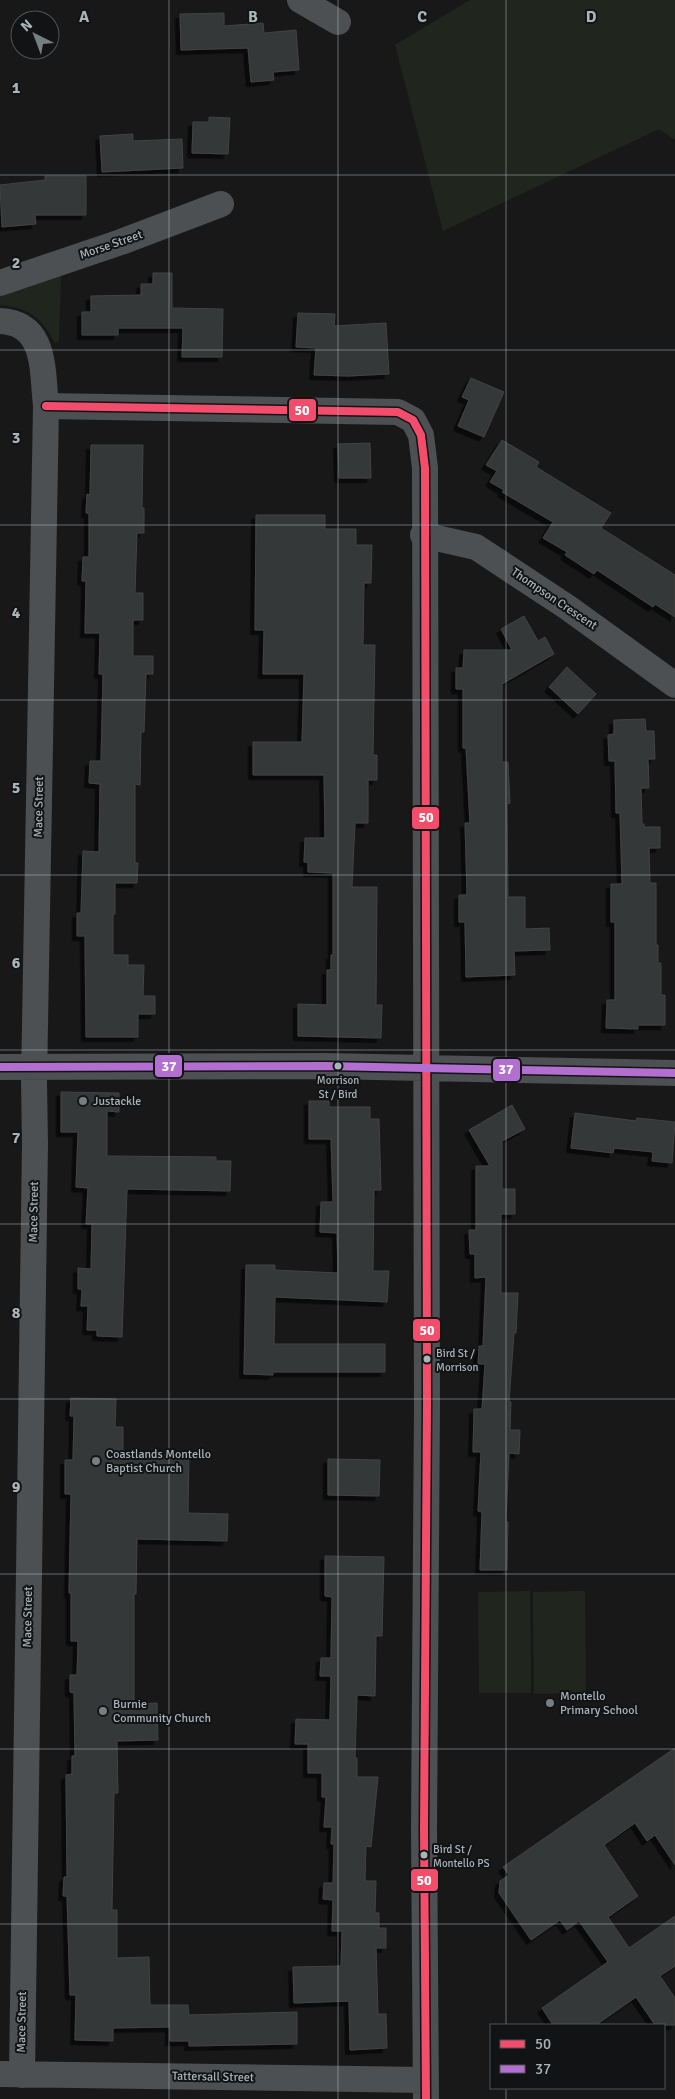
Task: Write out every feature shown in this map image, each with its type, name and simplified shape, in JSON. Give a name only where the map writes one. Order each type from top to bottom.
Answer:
[{"type":"street","points":[[300,0],[338,22]]},
{"type":"street","name":"Morse Street","points":[[0,283],[121,242],[221,204]]},
{"type":"street","name":"Mace Street","points":[[0,321],[11,322],[29,330],[40,349],[46,406],[34,1068],[31,1443],[11,2075]]},
{"type":"street","points":[[46,406],[398,412],[413,420],[421,436],[424,468],[427,1425],[424,1836],[426,2089]]},
{"type":"street","name":"Thompson Crescent","points":[[423,535],[476,547],[567,607],[675,685]]},
{"type":"street","points":[[0,1067],[326,1066],[675,1074]]},
{"type":"street","name":"Tattersall Street","points":[[11,2075],[426,2089]]},
{"type":"shaded area","points":[[470,0],[675,0],[675,140],[659,129],[443,231],[395,45]]},
{"type":"shaded area","points":[[61,275],[59,341],[55,343],[45,327],[34,315],[10,306],[0,305],[0,291]]},
{"type":"shaded area","points":[[530,1591],[531,1693],[479,1693],[478,1592]]},
{"type":"shaded area","points":[[585,1591],[586,1693],[534,1694],[533,1592]]},
{"type":"building","points":[[224,13],[224,26],[263,23],[264,33],[296,30],[299,70],[273,72],[274,80],[251,82],[248,48],[181,50],[180,14]]},
{"type":"building","points":[[209,117],[230,118],[228,154],[192,153],[193,122],[209,122]]},
{"type":"building","points":[[133,134],[133,141],[182,139],[183,168],[102,172],[100,136]]},
{"type":"building","points":[[45,176],[86,176],[86,215],[35,215],[36,224],[2,227],[0,185],[45,180]]},
{"type":"building","points":[[153,273],[172,273],[172,308],[223,309],[222,357],[182,357],[183,328],[118,328],[118,335],[82,335],[82,312],[91,312],[91,296],[141,295],[141,284],[153,284]]},
{"type":"building","points":[[298,313],[335,314],[334,326],[386,323],[389,374],[314,375],[316,348],[296,347]]},
{"type":"building","points":[[471,378],[504,392],[484,437],[458,426],[469,400],[462,397]]},
{"type":"building","points":[[502,440],[539,462],[536,467],[611,513],[601,528],[675,575],[675,617],[655,604],[653,607],[597,570],[594,574],[565,555],[567,552],[543,538],[553,522],[502,492],[504,490],[490,482],[497,471],[486,465]]},
{"type":"building","points":[[370,443],[371,478],[339,478],[338,444]]},
{"type":"building","points":[[91,445],[143,445],[142,508],[144,508],[144,533],[137,533],[135,593],[143,593],[143,620],[133,620],[133,656],[153,656],[153,674],[146,674],[144,732],[141,732],[140,785],[135,784],[135,863],[138,863],[137,883],[115,883],[115,914],[113,914],[113,955],[128,955],[128,965],[144,965],[143,996],[155,996],[155,1014],[138,1014],[138,1037],[86,1037],[85,936],[77,936],[77,913],[81,913],[83,851],[99,852],[100,784],[89,783],[90,761],[101,761],[103,674],[99,674],[100,633],[85,633],[86,581],[82,581],[83,557],[89,557],[89,513],[86,513],[87,494],[90,495]]},
{"type":"building","points":[[256,515],[325,515],[325,529],[356,529],[356,545],[372,545],[371,583],[364,583],[363,645],[375,645],[373,755],[377,755],[377,780],[368,780],[368,823],[355,823],[352,887],[377,887],[376,1005],[382,1005],[381,1038],[298,1036],[298,1004],[327,1005],[327,970],[331,970],[331,955],[333,955],[333,873],[308,872],[308,862],[304,862],[305,838],[325,838],[324,775],[253,775],[253,742],[302,742],[304,674],[263,674],[264,630],[255,630]]},
{"type":"building","points":[[524,616],[538,641],[545,637],[554,654],[502,684],[502,762],[508,762],[510,803],[507,804],[508,897],[525,897],[525,929],[549,928],[550,950],[514,951],[515,975],[466,977],[465,922],[459,922],[459,895],[467,895],[465,823],[470,823],[466,748],[463,748],[463,689],[456,689],[456,668],[463,668],[464,650],[512,650],[501,629]]},
{"type":"building","points":[[567,667],[596,694],[578,714],[549,687]]},
{"type":"building","points":[[645,719],[646,731],[654,731],[655,759],[648,759],[649,788],[641,788],[642,824],[644,824],[644,827],[660,827],[660,848],[649,848],[650,883],[656,883],[656,945],[658,945],[658,963],[661,963],[661,995],[665,995],[665,1025],[638,1025],[638,1029],[606,1028],[607,1000],[615,1000],[615,922],[611,922],[611,884],[622,884],[620,813],[616,813],[615,761],[609,761],[608,735],[614,734],[614,720]]},
{"type":"building","points":[[61,1092],[119,1093],[119,1112],[107,1111],[107,1156],[216,1157],[216,1161],[231,1161],[230,1191],[127,1189],[122,1337],[97,1336],[97,1330],[87,1330],[88,1306],[81,1306],[82,1289],[78,1289],[78,1268],[91,1269],[92,1224],[86,1224],[88,1188],[76,1187],[78,1132],[61,1132]]},
{"type":"building","points":[[309,1101],[329,1101],[329,1107],[370,1107],[370,1119],[379,1119],[381,1190],[374,1190],[373,1271],[389,1271],[387,1302],[275,1297],[274,1344],[385,1344],[385,1372],[273,1372],[273,1375],[244,1374],[246,1265],[275,1265],[275,1270],[338,1273],[337,1233],[320,1232],[321,1202],[333,1202],[331,1139],[309,1139]]},
{"type":"building","points":[[512,1105],[525,1129],[502,1141],[502,1189],[515,1189],[515,1214],[501,1214],[501,1293],[518,1293],[509,1402],[511,1402],[510,1430],[520,1430],[519,1454],[509,1453],[506,1522],[508,1522],[507,1570],[480,1570],[482,1512],[478,1511],[481,1452],[473,1452],[474,1409],[482,1409],[485,1364],[478,1364],[479,1346],[483,1346],[486,1277],[475,1278],[475,1254],[470,1254],[469,1230],[476,1230],[476,1166],[490,1166],[469,1130]]},
{"type":"building","points":[[575,1113],[636,1121],[637,1118],[675,1122],[672,1163],[652,1161],[653,1152],[614,1148],[613,1153],[571,1148]]},
{"type":"building","points":[[71,1398],[116,1399],[115,1427],[123,1427],[123,1455],[189,1455],[188,1513],[228,1514],[227,1541],[137,1539],[136,1594],[134,1594],[134,1704],[157,1703],[158,1740],[117,1741],[118,1793],[114,1793],[112,1910],[117,1910],[117,1958],[149,1957],[150,2005],[188,2005],[189,2015],[297,2012],[297,2044],[189,2046],[189,2041],[170,2041],[170,2027],[113,2028],[113,2041],[75,2040],[76,1995],[70,1995],[67,1896],[63,1896],[64,1877],[67,1877],[66,1775],[72,1774],[72,1756],[75,1756],[74,1693],[70,1692],[70,1675],[77,1675],[78,1641],[71,1641],[71,1593],[69,1593],[71,1494],[65,1494],[65,1460],[73,1460],[74,1416],[70,1416]]},
{"type":"building","points":[[328,1459],[380,1460],[379,1496],[328,1495]]},
{"type":"building","points":[[325,1556],[384,1557],[382,1636],[376,1636],[375,1696],[357,1695],[355,1758],[357,1758],[357,1777],[378,1777],[371,1847],[366,1846],[365,1881],[376,1881],[375,1913],[379,1913],[379,1928],[386,1928],[386,1948],[376,1948],[378,2014],[386,2014],[387,2048],[350,2050],[349,2001],[294,2003],[293,1967],[341,1966],[342,1931],[332,1931],[333,1900],[323,1899],[324,1883],[333,1883],[334,1844],[331,1844],[332,1827],[324,1827],[326,1797],[322,1797],[322,1773],[308,1773],[308,1744],[295,1744],[296,1719],[330,1720],[331,1676],[320,1676],[321,1658],[331,1658],[332,1597],[325,1596]]},
{"type":"building","points":[[675,1748],[675,1865],[655,1835],[647,1841],[635,1823],[604,1845],[638,1896],[608,1917],[629,1948],[675,1916],[675,1966],[660,1976],[675,1998],[675,2025],[654,2024],[636,1997],[597,2024],[552,2024],[542,2008],[608,1962],[579,1921],[567,1930],[560,1920],[531,1940],[499,1893],[500,1881],[509,1875],[503,1867]]},
{"type":"transit line","name":"50","points":[[46,406],[398,412],[413,420],[421,435],[425,468],[427,1406],[424,1829],[426,2099]]},
{"type":"transit line","name":"37","points":[[0,1067],[326,1066],[675,1073]]},
{"type":"place","name":"Morrison St / Bird","points":[[338,1066]]},
{"type":"place","name":"Justackle","points":[[83,1101]]},
{"type":"place","name":"Bird St / Morrison","points":[[427,1359]]},
{"type":"place","name":"Coastlands Montello Baptist Church","points":[[96,1461]]},
{"type":"place","name":"Montello Primary School","points":[[550,1703]]},
{"type":"place","name":"Burnie Community Church","points":[[103,1711]]},
{"type":"place","name":"Bird St / Montello PS","points":[[424,1855]]}]
